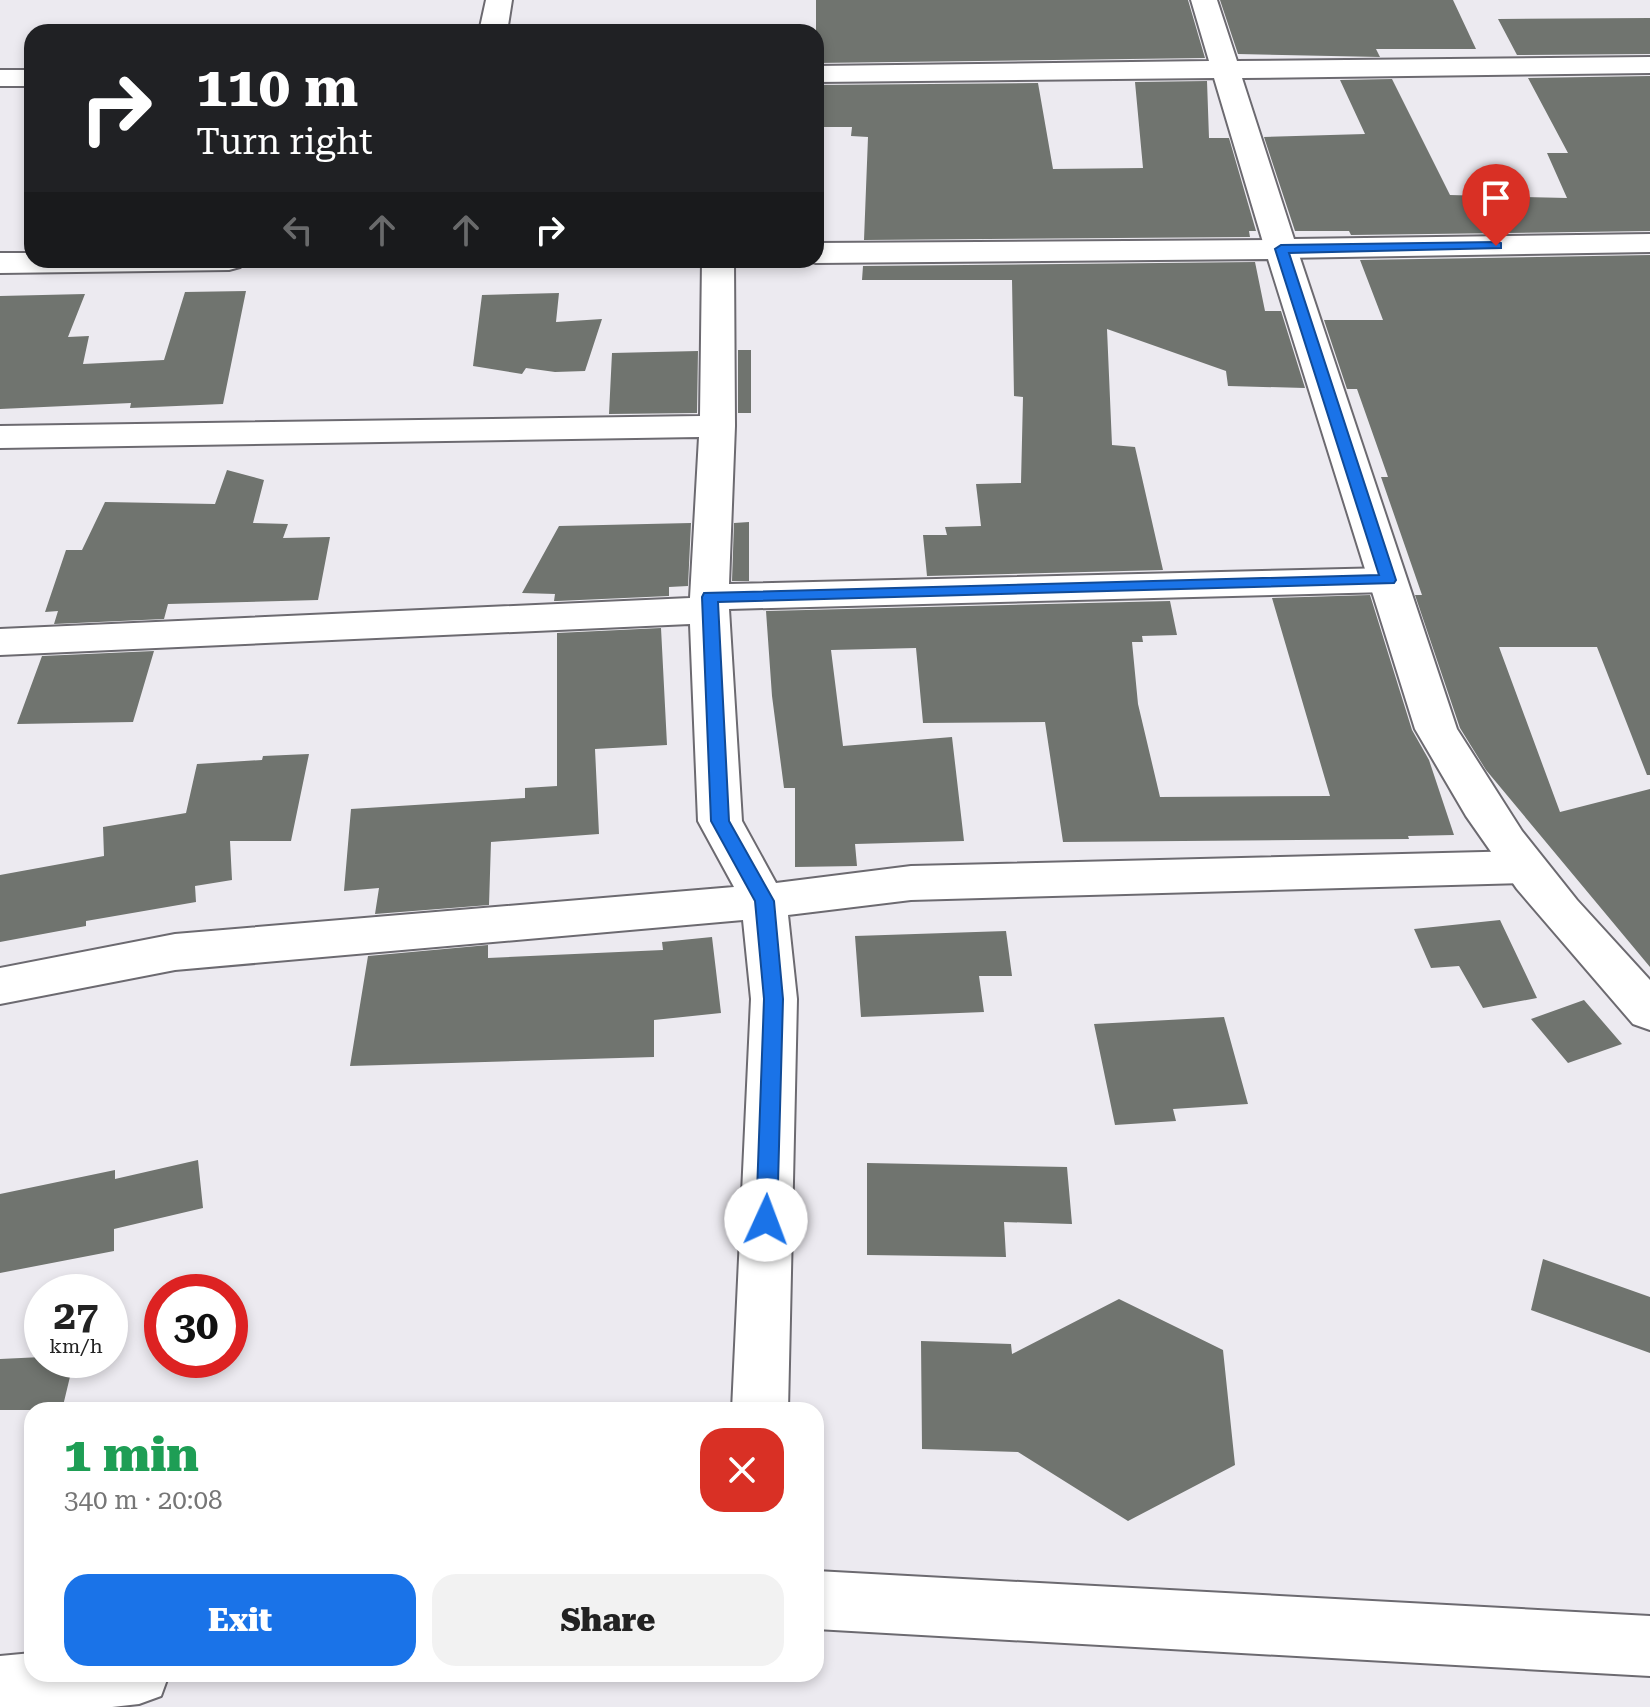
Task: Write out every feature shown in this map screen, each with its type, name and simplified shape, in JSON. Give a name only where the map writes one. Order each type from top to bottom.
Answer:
[{"type":"street","points":[[494,24],[499,0]]},
{"type":"street","points":[[1204,0],[1436,729],[1455,765],[1524,867],[1610,969],[1650,1011]]},
{"type":"street","points":[[824,74],[1650,65]]},
{"type":"street","points":[[0,78],[24,78]]},
{"type":"street","points":[[824,253],[1650,243]]},
{"type":"street","points":[[0,263],[24,263]]},
{"type":"street","points":[[718,268],[717,426],[709,604],[720,821],[764,901],[774,999],[760,1402]]},
{"type":"street","points":[[0,437],[717,426]]},
{"type":"street","points":[[0,642],[709,604],[1388,580]]},
{"type":"street","points":[[0,986],[175,952],[764,901],[911,883],[1524,867]]},
{"type":"street","points":[[824,1600],[1650,1646]]},
{"type":"street","points":[[0,1687],[53,1682]]},
{"type":"building","points":[[816,0],[1188,0],[1205,58],[824,63],[824,24],[816,24]]},
{"type":"building","points":[[1220,0],[1453,0],[1476,49],[1376,49],[1380,57],[1238,54]]},
{"type":"building","points":[[1650,18],[1650,54],[1517,55],[1498,19]]},
{"type":"building","points":[[1650,76],[1650,231],[1351,235],[1349,231],[1295,231],[1264,137],[1365,134],[1340,80],[1392,79],[1450,195],[1567,198],[1547,153],[1568,153],[1528,78]]},
{"type":"building","points":[[1207,81],[1209,138],[1229,138],[1256,231],[1249,231],[1250,237],[864,240],[868,137],[851,136],[852,127],[824,127],[824,85],[1038,83],[1053,169],[1143,168],[1135,82]]},
{"type":"building","points":[[1650,255],[1650,775],[1647,775],[1597,647],[1499,647],[1560,812],[1650,789],[1650,967],[1486,770],[1460,728],[1415,595],[1422,595],[1381,477],[1388,477],[1357,389],[1347,389],[1324,320],[1383,320],[1360,260]]},
{"type":"building","points":[[1255,262],[1265,311],[1281,311],[1305,388],[1228,386],[1226,371],[1107,329],[1112,445],[1135,447],[1163,570],[927,576],[923,535],[947,535],[945,527],[981,526],[976,484],[1021,483],[1023,397],[1014,396],[1012,280],[862,280],[863,266]]},
{"type":"building","points":[[246,291],[223,404],[130,408],[131,403],[0,409],[0,296],[85,294],[68,337],[89,336],[83,364],[164,360],[185,292]]},
{"type":"building","points":[[559,293],[556,322],[602,319],[585,371],[555,372],[526,368],[522,374],[473,366],[482,295]]},
{"type":"building","points":[[738,350],[751,350],[751,413],[738,413]]},
{"type":"building","points":[[698,351],[697,413],[609,414],[612,353]]},
{"type":"building","points":[[227,470],[264,480],[253,523],[288,524],[283,538],[330,537],[318,600],[168,604],[164,619],[54,624],[58,611],[45,612],[66,550],[82,550],[105,502],[215,504]]},
{"type":"building","points":[[749,522],[749,581],[732,581],[734,523]]},
{"type":"building","points":[[691,523],[688,586],[669,587],[669,596],[554,601],[555,594],[522,593],[559,526]]},
{"type":"building","points":[[1370,595],[1412,730],[1429,760],[1454,835],[1408,836],[1409,839],[1063,842],[1045,722],[923,723],[916,648],[831,650],[843,746],[952,737],[964,841],[855,844],[857,866],[795,867],[795,788],[784,788],[772,696],[766,611],[1170,601],[1177,635],[1142,636],[1143,642],[1132,642],[1138,704],[1160,797],[1330,796],[1272,598]]},
{"type":"building","points":[[661,628],[667,745],[595,749],[599,834],[491,842],[489,905],[375,914],[379,888],[344,891],[351,809],[525,798],[525,788],[557,786],[557,633]]},
{"type":"building","points":[[154,651],[133,722],[17,724],[42,656]]},
{"type":"building","points":[[309,754],[291,841],[230,841],[232,880],[195,886],[196,902],[86,921],[86,926],[0,942],[0,875],[104,856],[103,827],[186,813],[197,764]]},
{"type":"building","points":[[1500,920],[1537,998],[1483,1008],[1459,966],[1431,968],[1414,929]]},
{"type":"building","points":[[1006,931],[1012,976],[979,976],[984,1012],[861,1017],[855,936]]},
{"type":"building","points":[[712,937],[721,1013],[654,1020],[654,1057],[350,1066],[368,956],[488,945],[488,958],[663,950],[662,942]]},
{"type":"building","points":[[1584,1000],[1622,1044],[1568,1063],[1531,1019]]},
{"type":"building","points":[[1224,1017],[1248,1104],[1173,1109],[1176,1121],[1115,1125],[1094,1024]]},
{"type":"building","points":[[198,1160],[203,1208],[114,1229],[114,1251],[0,1273],[0,1194],[115,1170],[115,1179]]},
{"type":"building","points":[[867,1163],[1067,1167],[1072,1224],[1004,1222],[1006,1257],[867,1255]]},
{"type":"building","points":[[1543,1259],[1650,1297],[1650,1353],[1531,1310]]},
{"type":"building","points":[[1119,1299],[1223,1350],[1235,1465],[1128,1521],[1018,1452],[922,1449],[921,1341],[1011,1344],[1012,1354]]},
{"type":"building","points":[[24,1358],[24,1378],[70,1378],[64,1402],[24,1402],[24,1410],[0,1410],[0,1359]]},
{"type":"route","points":[[766,1220],[774,999],[764,901],[720,821],[710,597],[1388,580],[1281,249],[1496,246]]}]
